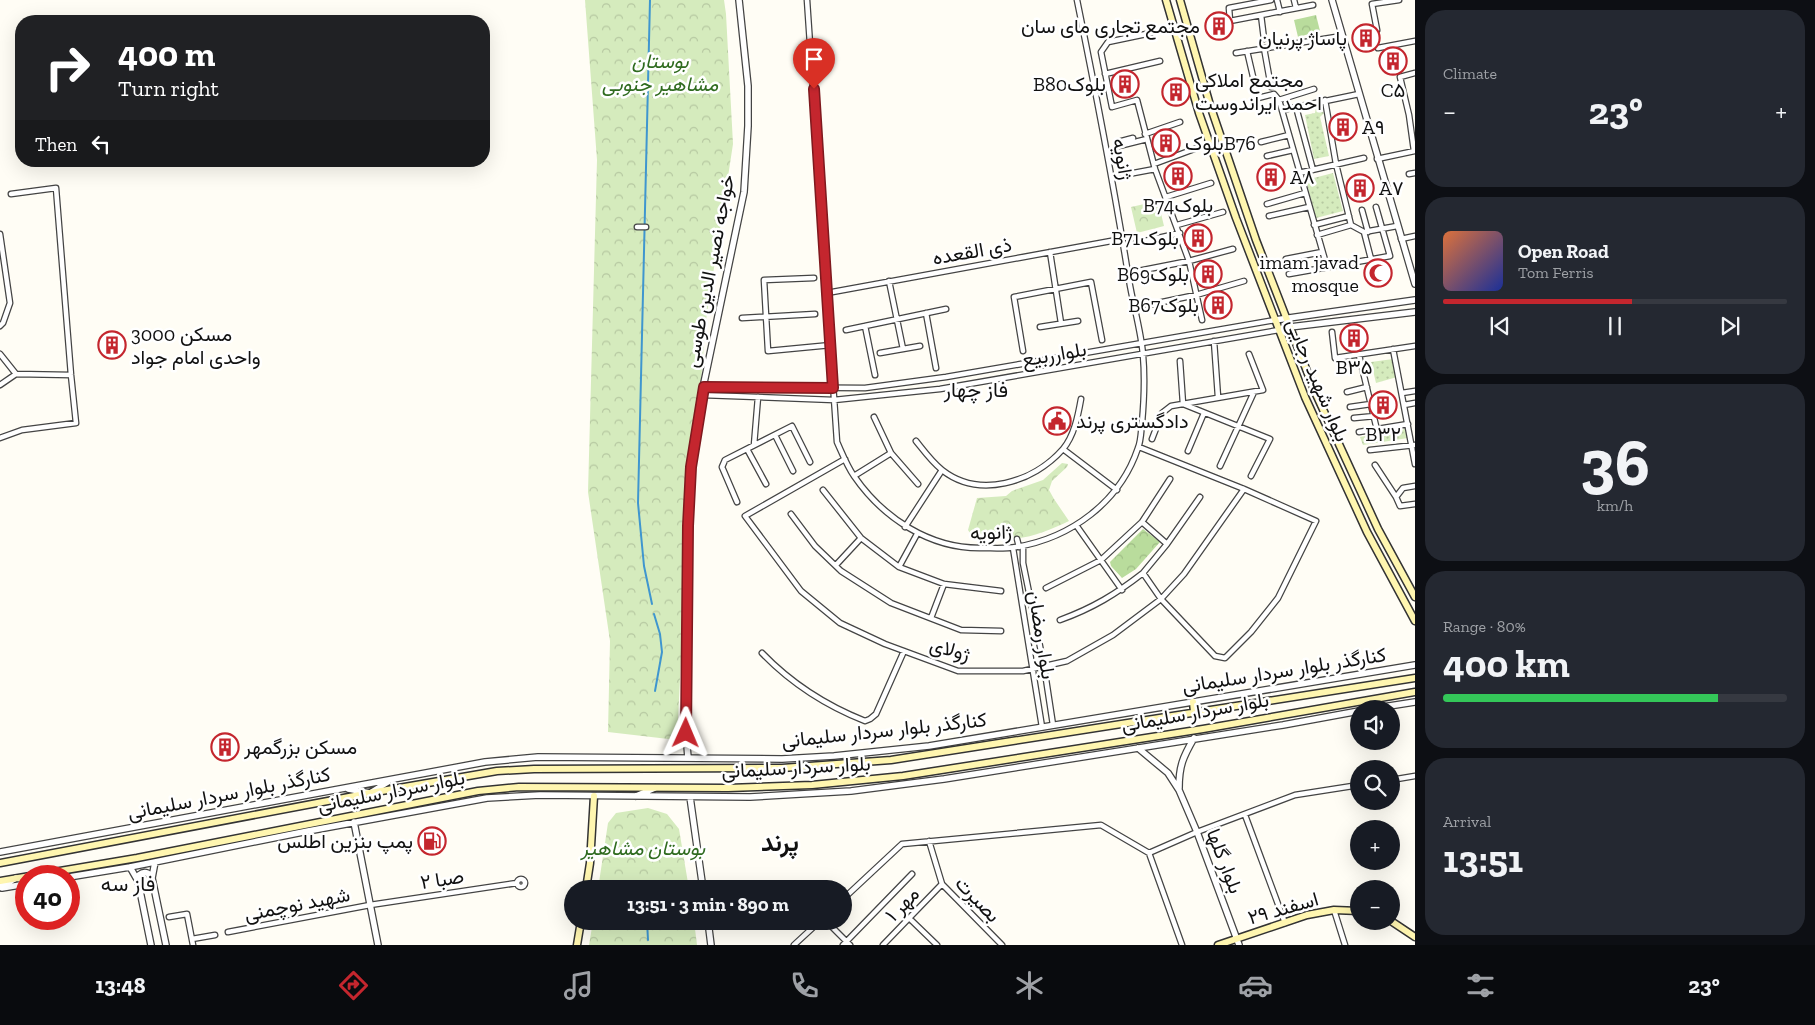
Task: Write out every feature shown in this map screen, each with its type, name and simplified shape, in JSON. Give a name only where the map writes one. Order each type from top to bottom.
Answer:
[{"type":"main road","name":"بلوار شهید رجایی","points":[[1166,0],[1214,157],[1305,397],[1367,532],[1414,617]]},
{"type":"main road","name":"بلوار شهید رجایی","points":[[1180,0],[1213,114],[1256,240],[1315,392],[1374,520],[1415,597]]},
{"type":"main road","name":"بلوار سردار سلیمانی","points":[[0,863],[497,771],[534,768],[806,768],[917,757],[1415,678]]},
{"type":"main road","points":[[1337,700],[1336,694],[1341,690]]},
{"type":"main road","name":"بلوار سردار سلیمانی","points":[[80,867],[478,791],[519,787],[728,788],[854,781],[928,773],[1203,730],[1318,708],[1337,700],[1415,692]]},
{"type":"main road","points":[[1313,694],[1321,698],[1321,704],[1318,708]]},
{"type":"main road","points":[[1193,702],[1194,712]]},
{"type":"main road","points":[[587,880],[594,796]]},
{"type":"main road","name":"بلوار سردار سلیمانی","points":[[0,881],[15,878]]},
{"type":"main road","name":"۲۹ اسفند","points":[[1218,945],[1238,942],[1307,915],[1334,910],[1350,911]]},
{"type":"main road","points":[[1400,927],[1415,937]]},
{"type":"main road","points":[[577,945],[580,930]]},
{"type":"street","name":"خواجه نصیر الدین طوسی","points":[[688,758],[686,733],[688,526],[691,467],[702,395],[744,192],[748,126],[748,86],[739,0]]},
{"type":"street","name":"ژانویه","points":[[808,0],[837,442],[854,476],[877,502],[905,527],[917,534],[962,548],[1018,547],[1049,539],[1076,525],[1101,507],[1117,490],[1139,447],[1143,413],[1143,354],[1077,0]]},
{"type":"street","points":[[1271,0],[1229,8],[1230,21],[1312,5]]},
{"type":"street","points":[[1277,0],[1280,12]]},
{"type":"street","points":[[1294,0],[1296,8]]},
{"type":"street","points":[[1332,0],[1415,284]]},
{"type":"street","points":[[1377,30],[1372,4],[1399,0]]},
{"type":"street","points":[[1261,15],[1264,39]]},
{"type":"street","points":[[1151,33],[1108,42],[1101,52],[1112,107],[1137,100],[1154,167],[1189,261],[1202,320]]},
{"type":"street","points":[[1236,53],[1342,36]]},
{"type":"street","points":[[1378,48],[1415,43]]},
{"type":"street","points":[[1264,48],[1271,87]]},
{"type":"street","points":[[1247,51],[1258,98],[1274,94],[1279,100],[1326,267]]},
{"type":"street","points":[[1106,74],[1160,61]]},
{"type":"street","points":[[1377,159],[1414,151],[1409,115],[1400,77],[1415,73]]},
{"type":"street","points":[[1279,100],[1314,89]]},
{"type":"street","points":[[1282,110],[1359,94]]},
{"type":"street","points":[[1325,100],[1336,164],[1351,225]]},
{"type":"street","points":[[1296,107],[1313,170]]},
{"type":"street","points":[[1409,115],[1415,114]]},
{"type":"street","points":[[1133,138],[1118,142],[1119,146],[1180,122]]},
{"type":"street","points":[[1261,142],[1289,135]]},
{"type":"street","points":[[1123,175],[1154,167],[1197,148]]},
{"type":"street","points":[[1267,156],[1293,150]]},
{"type":"street","points":[[1300,173],[1364,158]]},
{"type":"street","points":[[1166,197],[1211,183]]},
{"type":"street","points":[[0,438],[22,430],[76,423],[56,188],[11,194]]},
{"type":"street","points":[[1267,204],[1305,194]]},
{"type":"street","points":[[1269,216],[1309,207]]},
{"type":"street","points":[[1289,274],[1390,256],[1376,207]]},
{"type":"street","points":[[1362,210],[1372,259]]},
{"type":"street","points":[[1177,225],[1223,212]]},
{"type":"street","points":[[1314,225],[1349,216]]},
{"type":"street","points":[[1317,235],[1351,225],[1366,232],[1397,226]]},
{"type":"street","points":[[637,227],[646,226]]},
{"type":"street","points":[[1136,243],[1180,233]]},
{"type":"street","points":[[0,234],[10,303],[3,323],[0,326]]},
{"type":"street","points":[[1401,239],[1415,236]]},
{"type":"street","name":"ذی القعده","points":[[827,293],[1122,239]]},
{"type":"street","points":[[1128,273],[1189,261],[1233,249]]},
{"type":"street","points":[[1050,252],[1061,323]]},
{"type":"street","points":[[1286,259],[1322,252]]},
{"type":"street","points":[[814,278],[764,280],[768,351],[831,345]]},
{"type":"street","points":[[890,281],[903,349]]},
{"type":"street","points":[[1148,305],[1196,295],[1244,281]]},
{"type":"street","points":[[1023,351],[1014,297],[1091,282],[1102,340]]},
{"type":"street","points":[[1275,320],[1415,300]]},
{"type":"street","points":[[846,330],[897,318],[946,310]]},
{"type":"street","points":[[1279,330],[1290,327],[1415,312]]},
{"type":"street","points":[[926,313],[936,368]]},
{"type":"street","points":[[742,318],[815,314]]},
{"type":"street","points":[[1306,315],[1304,320],[1307,325]]},
{"type":"street","name":"بلوارربیع","points":[[704,387],[865,388],[946,377],[1275,320]]},
{"type":"street","points":[[1040,328],[1078,321]]},
{"type":"street","points":[[1260,323],[1264,327],[1261,333]]},
{"type":"street","points":[[865,326],[875,375]]},
{"type":"street","name":"بلوارربیع","points":[[702,395],[834,400],[948,387],[1279,330]]},
{"type":"street","points":[[1332,332],[1335,358],[1415,346]]},
{"type":"street","points":[[1214,341],[1218,397]]},
{"type":"street","points":[[880,353],[920,346]]},
{"type":"street","points":[[1394,349],[1415,464]]},
{"type":"street","points":[[0,354],[16,374]]},
{"type":"street","points":[[1152,438],[1162,413],[1171,406],[1263,390],[1249,354]]},
{"type":"street","points":[[1358,354],[1377,430]]},
{"type":"street","points":[[1180,361],[1183,404]]},
{"type":"street","points":[[0,385],[16,374],[71,375]]},
{"type":"street","points":[[946,377],[948,387]]},
{"type":"street","points":[[1347,392],[1367,388]]},
{"type":"street","points":[[1402,393],[1415,391]]},
{"type":"street","points":[[1220,466],[1254,392]]},
{"type":"street","points":[[754,445],[758,397]]},
{"type":"street","points":[[916,441],[942,470],[964,481],[980,485],[1000,485],[1036,472],[1063,449],[1077,421],[1081,399]]},
{"type":"street","points":[[1404,405],[1415,403]]},
{"type":"street","points":[[1183,404],[1270,439],[1251,476]]},
{"type":"street","points":[[1350,407],[1371,404]]},
{"type":"street","points":[[1188,451],[1204,413]]},
{"type":"street","points":[[1354,418],[1374,416]]},
{"type":"street","points":[[874,417],[891,454],[918,484]]},
{"type":"street","points":[[1359,432],[1408,424]]},
{"type":"street","points":[[737,502],[722,466],[725,460],[792,426],[810,462]]},
{"type":"street","points":[[776,435],[794,471]]},
{"type":"street","points":[[1370,450],[1413,445]]},
{"type":"street","points":[[1139,447],[1244,489],[1316,521],[1278,598],[1251,632],[1225,658],[1215,656],[1161,599],[1143,573]]},
{"type":"street","points":[[747,449],[766,484]]},
{"type":"street","points":[[1063,449],[1117,490]]},
{"type":"street","points":[[854,476],[891,454]]},
{"type":"street","name":"ژولای","points":[[845,459],[745,516],[801,591],[840,623],[958,672],[1023,671],[1067,661],[1112,635],[1161,599],[1184,574],[1244,489]]},
{"type":"street","points":[[1375,465],[1400,506],[1415,504]]},
{"type":"street","points":[[905,527],[942,470]]},
{"type":"street","points":[[1046,588],[1101,560],[1142,522],[1170,479]]},
{"type":"street","points":[[1396,497],[1403,488],[1415,486]]},
{"type":"street","points":[[822,490],[861,538],[899,567],[944,584],[1001,591]]},
{"type":"street","points":[[1060,620],[1086,611],[1122,590],[1143,573],[1168,544],[1200,497]]},
{"type":"street","points":[[791,514],[815,546],[836,566],[891,603],[961,630],[1001,630]]},
{"type":"street","points":[[1142,522],[1168,544]]},
{"type":"street","points":[[1076,525],[1122,590]]},
{"type":"street","points":[[899,567],[917,534]]},
{"type":"street","points":[[836,566],[861,538]]},
{"type":"street","points":[[1017,539],[1018,547]]},
{"type":"street","name":"بلوار رمضان","points":[[1018,547],[1044,666],[1053,725]]},
{"type":"street","name":"بلوار رمضان","points":[[1018,547],[1042,727]]},
{"type":"street","points":[[930,618],[944,584]]},
{"type":"street","points":[[762,653],[778,670],[801,686],[826,702],[865,720],[870,719],[876,714],[904,651]]},
{"type":"street","name":"کنارگذر بلوار سردار سلیمانی","points":[[0,852],[507,759],[538,757],[782,759],[834,756],[929,746],[1415,665]]},
{"type":"street","points":[[1400,704],[1415,702]]},
{"type":"street","points":[[80,875],[487,798],[540,795],[634,797],[750,796],[851,791],[898,786],[1138,748],[1350,712]]},
{"type":"street","name":"بلوار گلها","points":[[1179,790],[1179,772],[1182,760],[1194,738]]},
{"type":"street","name":"بلوار گلها","points":[[1138,748],[1164,769],[1175,782],[1197,832],[1238,942]]},
{"type":"street","points":[[1056,760],[1070,750],[1086,756]]},
{"type":"street","points":[[782,759],[806,768],[834,756]]},
{"type":"street","points":[[1400,778],[1415,776]]},
{"type":"street","points":[[345,788],[370,793],[391,779]]},
{"type":"street","points":[[1149,853],[1197,832],[1295,795],[1350,786]]},
{"type":"street","points":[[634,797],[655,788]]},
{"type":"street","points":[[690,797],[702,880]]},
{"type":"street","points":[[1245,815],[1285,923]]},
{"type":"street","points":[[354,822],[378,945]]},
{"type":"street","points":[[852,891],[902,844],[1102,826],[1149,853],[1182,945]]},
{"type":"street","name":"بصیرت","points":[[930,842],[942,884],[1002,945]]},
{"type":"street","points":[[156,862],[152,878],[166,945]]},
{"type":"street","points":[[130,867],[138,881],[151,945]]},
{"type":"street","points":[[138,881],[142,873],[148,873],[152,878]]},
{"type":"street","points":[[834,930],[846,944],[912,874]]},
{"type":"street","points":[[0,888],[15,879]]},
{"type":"street","name":"صبا ۲","points":[[370,905],[517,883]]},
{"type":"street","name":"مهر ۱","points":[[883,945],[942,884]]},
{"type":"street","points":[[0,888],[15,885]]},
{"type":"street","name":"شهید نوچمنی","points":[[228,932],[370,905]]},
{"type":"street","points":[[1334,910],[1346,945]]},
{"type":"street","points":[[169,917],[187,914],[193,945]]},
{"type":"street","points":[[909,918],[937,945]]},
{"type":"street","points":[[709,930],[711,945]]},
{"type":"street","points":[[794,945],[810,930]]},
{"type":"street","points":[[192,938],[216,935]]},
{"type":"green space","name":"بوستان مشاهیر جنوبی","points":[[585,0],[724,0],[726,14],[733,144],[706,320],[685,576],[677,740],[608,732],[610,641],[588,492],[597,160]]},
{"type":"green space","points":[[1316,15],[1320,31],[1298,37],[1294,20]]},
{"type":"green space","points":[[1316,107],[1324,113],[1320,117],[1329,156],[1314,159],[1305,115],[1315,113]]},
{"type":"green space","points":[[1333,173],[1343,211],[1316,218],[1306,180]]},
{"type":"green space","points":[[1158,201],[1164,226],[1137,233],[1131,207]]},
{"type":"green space","points":[[1393,359],[1397,377],[1376,383],[1371,362]]},
{"type":"green space","points":[[1405,429],[1408,438],[1363,445],[1360,437]]},
{"type":"green space","points":[[1062,463],[1068,464],[1067,467],[1052,481],[1049,490],[1069,521],[1054,528],[1016,539],[1008,539],[1004,533],[970,533],[968,530],[977,498],[1006,496],[1012,491],[1043,480]]},
{"type":"green space","points":[[1143,529],[1160,542],[1136,569],[1122,578],[1111,566],[1110,562]]},
{"type":"green space","name":"بوستان مشاهیر","points":[[648,808],[667,814],[679,829],[688,880],[599,880],[608,823],[616,813]]},
{"type":"green space","points":[[592,930],[695,930],[697,945],[589,945]]},
{"type":"waterway","points":[[650,0],[638,503],[644,566],[652,604]]},
{"type":"waterway","points":[[654,614],[660,634],[662,652],[655,691]]},
{"type":"waterway","points":[[647,930],[648,940]]},
{"type":"place","name":"مجتمع تجاری مای سان","points":[[1219,26]]},
{"type":"place","name":"پاساژ پرنیان","points":[[1366,38]]},
{"type":"place","name":"C۵","points":[[1393,61]]},
{"type":"place","name":"B80بلوک","points":[[1125,84]]},
{"type":"place","name":"مجتمع املاکی احمد ایراندوست","points":[[1176,92]]},
{"type":"place","name":"A۹","points":[[1343,127]]},
{"type":"place","name":"بلوکB76","points":[[1166,143]]},
{"type":"place","name":"B74بلوک","points":[[1178,176]]},
{"type":"place","name":"A۸","points":[[1271,177]]},
{"type":"place","name":"A۷","points":[[1360,188]]},
{"type":"place","name":"B71بلوک","points":[[1198,238]]},
{"type":"place","name":"imam javad mosque","points":[[1378,273]]},
{"type":"place","name":"B69بلوک","points":[[1208,274]]},
{"type":"place","name":"B67بلوک","points":[[1218,305]]},
{"type":"place","name":"B۳۵","points":[[1354,338]]},
{"type":"place","name":"مسکن 3000 واحدی امام جواد","points":[[112,345]]},
{"type":"place","name":"B۳۲","points":[[1383,405]]},
{"type":"place","name":"دادگستری پرند","points":[[1057,421]]},
{"type":"place","name":"مسکن بزرگمهر","points":[[225,747]]},
{"type":"place","name":"پمپ بنزین اطلس","points":[[432,841]]},
{"type":"district","name":"فاز چهار","points":[[976,389]]},
{"type":"district","name":"پرند","points":[[780,842]]},
{"type":"district","name":"فاز سه","points":[[128,883]]},
{"type":"route","points":[[686,733],[688,526],[691,467],[704,387],[833,388],[814,89]]}]
